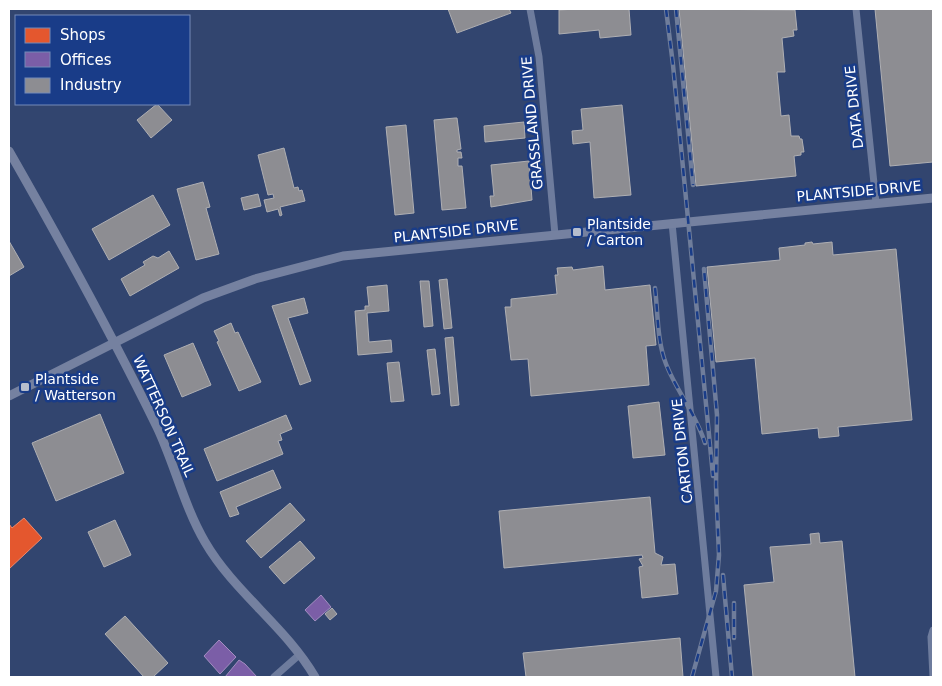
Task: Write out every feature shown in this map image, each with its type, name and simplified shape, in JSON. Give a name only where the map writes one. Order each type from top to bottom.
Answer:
[{"type":"street","name":"GRASSLAND DRIVE","points":[[530,9],[539,57],[555,235]]},
{"type":"street","name":"DATA DRIVE","points":[[856,9],[876,203]]},
{"type":"street","name":"WATTERSON TRAIL","points":[[9,151],[115,342],[167,448],[194,521],[206,543],[221,566],[299,655],[315,677]]},
{"type":"street","name":"PLANTSIDE DRIVE","points":[[9,396],[174,312],[229,288],[311,263],[366,253],[933,198]]},
{"type":"street","name":"CARTON DRIVE","points":[[672,223],[716,677]]},
{"type":"street","points":[[933,630],[930,637],[933,677]]},
{"type":"street","points":[[274,677],[299,655]]},
{"type":"building: Shops","points":[[24,518],[42,538],[9,569],[9,524],[12,528]]},
{"type":"building: Offices","points":[[321,595],[331,607],[315,621],[305,610]]},
{"type":"building: Offices","points":[[219,640],[236,657],[220,674],[204,656]]},
{"type":"building: Offices","points":[[239,660],[245,664],[257,677],[225,677]]},
{"type":"building: Industry","points":[[448,9],[509,9],[511,13],[457,33]]},
{"type":"building: Industry","points":[[629,9],[631,35],[600,38],[599,30],[559,34],[559,10]]},
{"type":"building: Industry","points":[[679,9],[795,10],[797,30],[793,30],[794,36],[782,38],[785,72],[777,72],[781,116],[789,115],[791,136],[799,136],[802,139],[804,152],[801,152],[801,155],[794,156],[796,176],[696,186]]},
{"type":"building: Industry","points":[[875,9],[933,9],[933,162],[890,166]]},
{"type":"building: Industry","points":[[158,105],[172,120],[151,138],[137,120]]},
{"type":"building: Industry","points":[[622,105],[631,195],[594,198],[590,142],[573,144],[572,131],[583,130],[581,109]]},
{"type":"building: Industry","points":[[457,118],[461,149],[457,150],[457,152],[461,152],[462,158],[458,158],[458,166],[462,166],[466,208],[442,210],[434,120]]},
{"type":"building: Industry","points":[[524,122],[525,138],[485,142],[484,126]]},
{"type":"building: Industry","points":[[406,125],[414,213],[395,215],[386,127]]},
{"type":"building: Industry","points":[[284,148],[294,188],[298,187],[299,191],[302,190],[305,201],[280,207],[282,215],[280,216],[278,209],[267,212],[264,200],[274,198],[273,194],[268,195],[258,155]]},
{"type":"building: Industry","points":[[529,161],[532,200],[491,207],[490,196],[494,196],[491,165]]},
{"type":"building: Industry","points":[[203,182],[210,207],[206,208],[219,254],[196,260],[177,189]]},
{"type":"building: Industry","points":[[258,194],[261,206],[244,210],[241,198]]},
{"type":"building: Industry","points":[[153,195],[170,225],[109,260],[92,229]]},
{"type":"building: Industry","points":[[9,241],[24,267],[9,276]]},
{"type":"building: Industry","points":[[812,242],[813,244],[832,242],[833,255],[896,249],[912,420],[838,427],[839,436],[819,438],[818,428],[762,434],[755,358],[716,362],[707,267],[780,260],[779,248],[805,245],[805,243]]},
{"type":"building: Industry","points":[[169,251],[179,268],[130,296],[121,279],[145,265],[143,262],[153,256],[158,258]]},
{"type":"building: Industry","points":[[603,266],[605,290],[650,285],[656,345],[646,346],[649,385],[531,396],[528,359],[511,360],[505,307],[511,307],[511,299],[557,294],[555,275],[558,275],[557,268],[572,267],[573,270]]},
{"type":"building: Industry","points":[[447,279],[452,328],[444,329],[439,280]]},
{"type":"building: Industry","points":[[420,281],[429,281],[433,326],[424,327]]},
{"type":"building: Industry","points":[[387,285],[389,311],[367,313],[369,342],[391,340],[392,352],[358,355],[355,311],[365,310],[365,306],[369,306],[367,287]]},
{"type":"building: Industry","points":[[304,298],[308,313],[288,318],[311,381],[300,385],[272,306]]},
{"type":"building: Industry","points":[[231,323],[235,333],[238,332],[261,382],[239,391],[214,331]]},
{"type":"building: Industry","points":[[453,337],[459,405],[451,406],[445,338]]},
{"type":"building: Industry","points":[[193,343],[211,385],[182,397],[164,355]]},
{"type":"building: Industry","points":[[435,349],[440,394],[432,395],[427,350]]},
{"type":"building: Industry","points":[[399,362],[404,401],[391,402],[387,363]]},
{"type":"building: Industry","points":[[659,402],[665,455],[633,458],[628,406]]},
{"type":"building: Industry","points":[[100,414],[124,473],[56,501],[32,443]]},
{"type":"building: Industry","points":[[286,415],[292,429],[280,434],[282,440],[278,441],[283,454],[217,481],[204,449]]},
{"type":"building: Industry","points":[[273,470],[281,488],[236,507],[239,514],[230,517],[220,492]]},
{"type":"building: Industry","points":[[650,497],[655,553],[663,557],[661,565],[675,564],[678,594],[642,598],[639,567],[643,566],[639,559],[643,558],[642,555],[504,568],[499,511]]},
{"type":"building: Industry","points":[[290,503],[305,520],[261,558],[246,541]]},
{"type":"building: Industry","points":[[115,520],[131,555],[104,567],[88,532]]},
{"type":"building: Industry","points":[[819,533],[820,543],[842,541],[855,677],[753,677],[744,585],[774,582],[770,547],[811,544],[810,534]]},
{"type":"building: Industry","points":[[300,541],[315,558],[284,584],[269,567]]},
{"type":"building: Industry","points":[[332,608],[337,614],[330,620],[325,614]]},
{"type":"building: Industry","points":[[125,616],[168,663],[153,677],[144,677],[105,634]]},
{"type":"building: Industry","points":[[680,638],[683,677],[526,677],[523,653]]},
{"type":"railway","points":[[666,9],[713,476]]},
{"type":"railway","points":[[676,9],[693,185]]},
{"type":"railway","points":[[692,677],[716,591],[719,555],[716,485],[717,415],[704,269]]},
{"type":"railway","points":[[655,288],[659,336],[663,355],[670,374],[697,422],[705,443]]},
{"type":"railway","points":[[723,575],[732,677]]},
{"type":"railway","points":[[734,603],[734,638]]},
{"type":"place","name":"Plantside / Carton","points":[[577,232]]},
{"type":"place","name":"Plantside / Watterson","points":[[25,387]]}]
